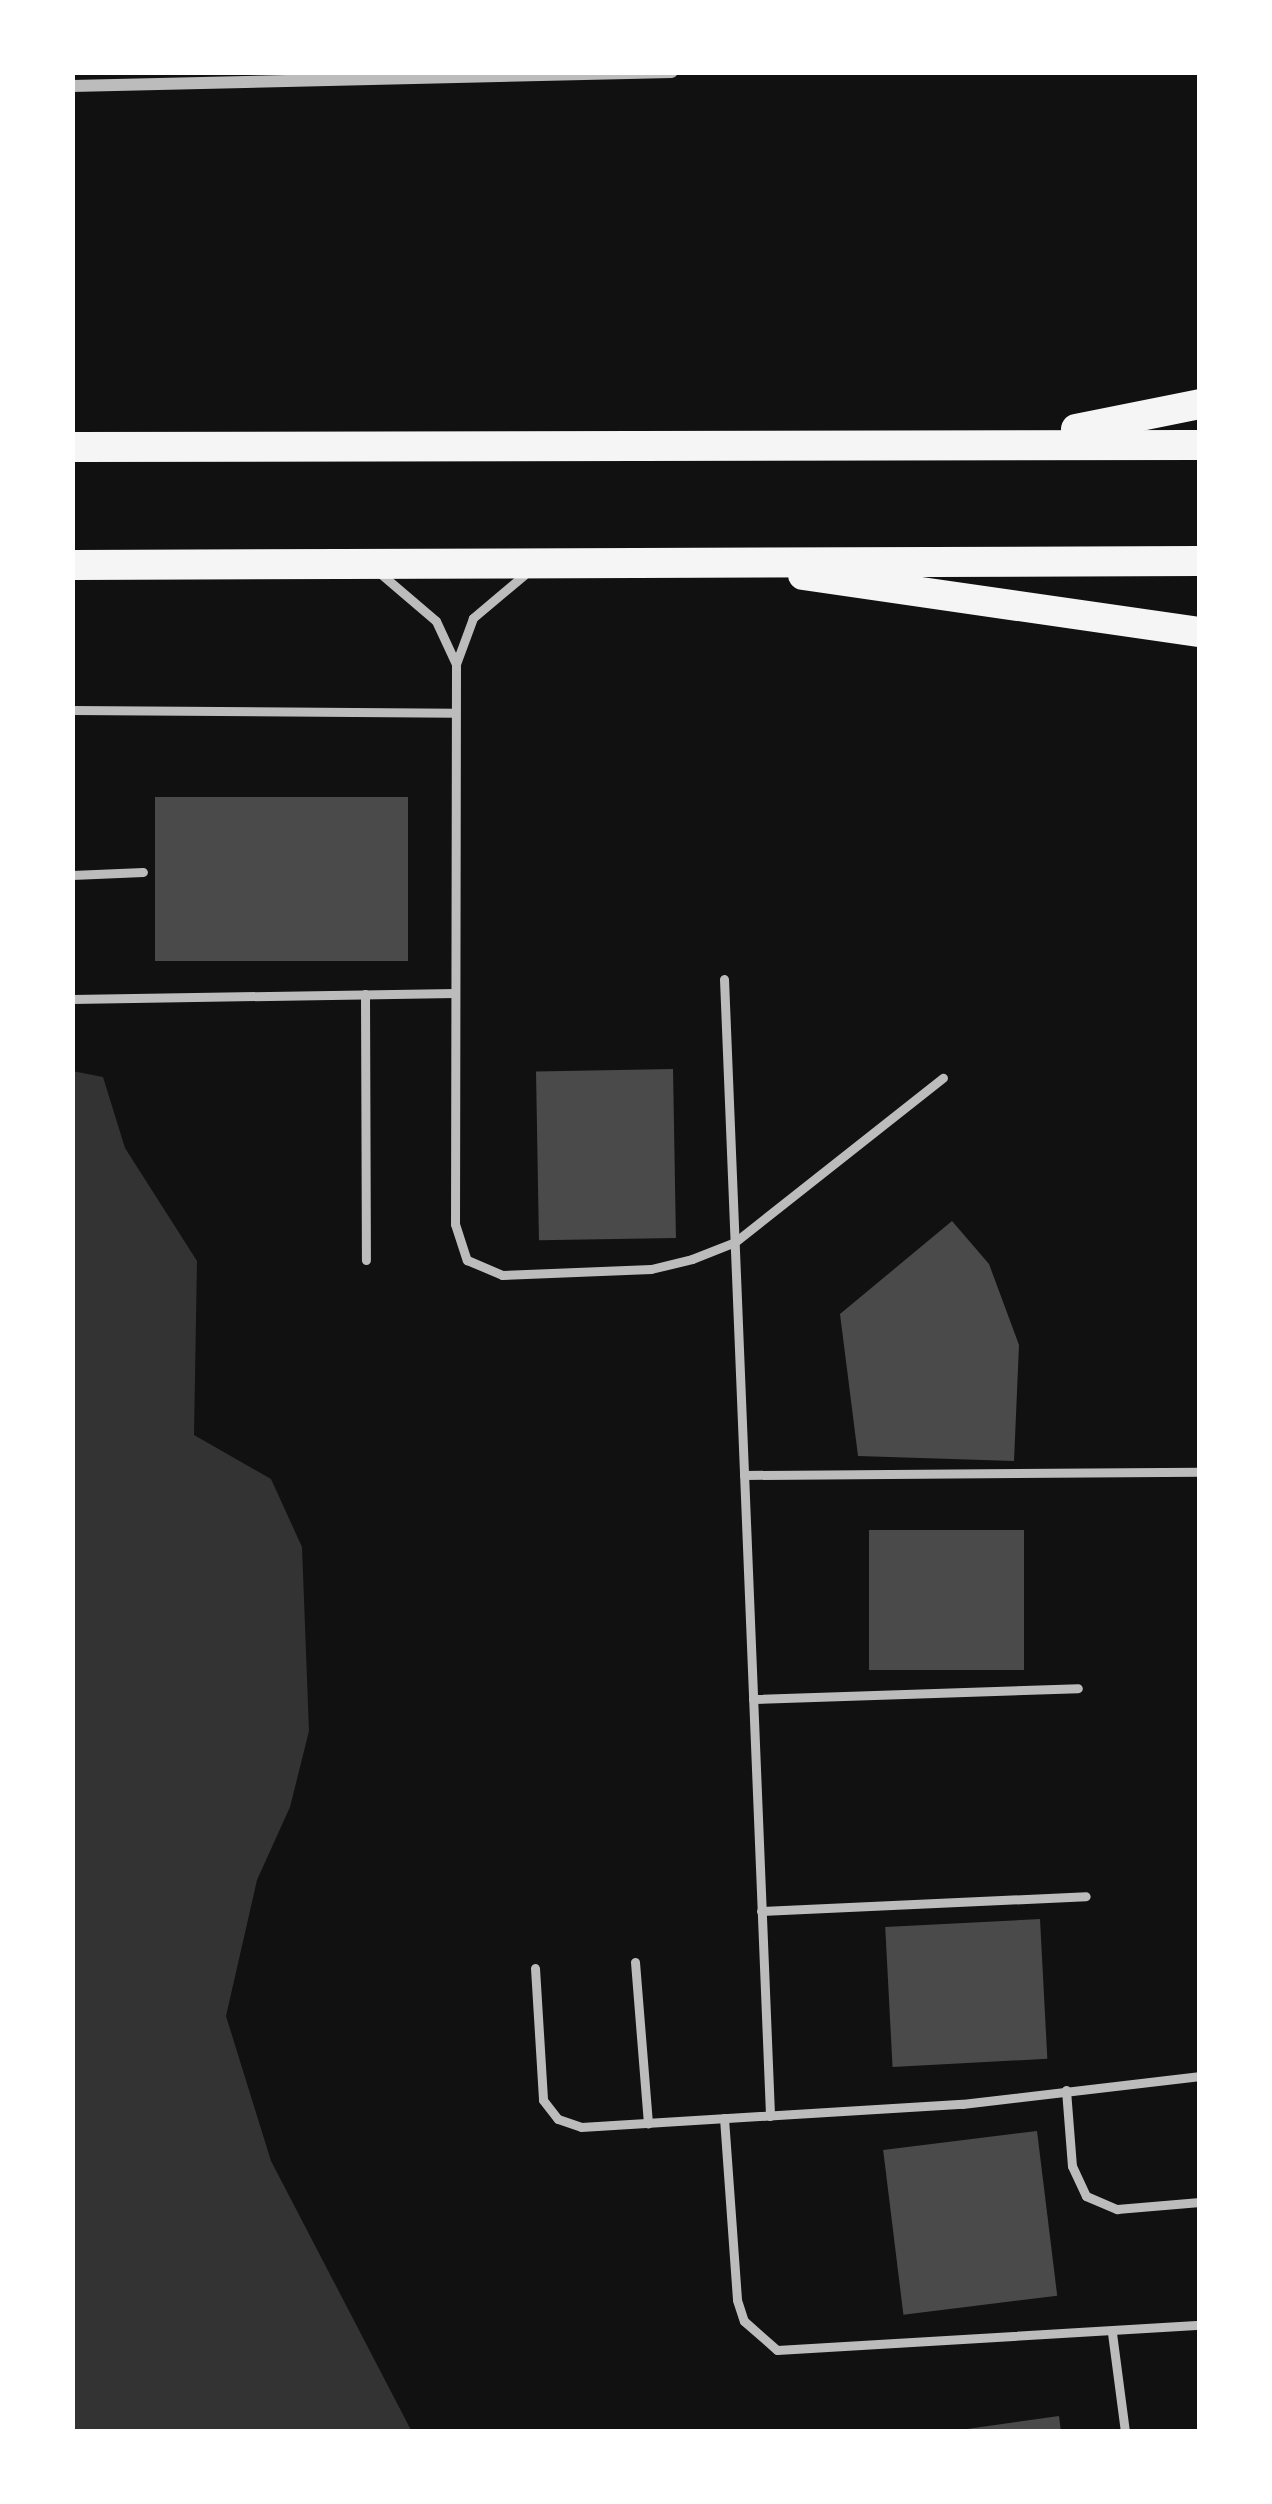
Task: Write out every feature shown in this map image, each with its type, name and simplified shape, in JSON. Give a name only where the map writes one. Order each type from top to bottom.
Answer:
[{"type":"main road","points":[[1022,440],[1200,404]]},
{"type":"main road","points":[[72,447],[1022,440],[1200,445]]},
{"type":"main road","points":[[702,560],[1200,632]]},
{"type":"main road","points":[[72,565],[1200,561]]},
{"type":"street","points":[[72,86],[672,72]]},
{"type":"lane","points":[[551,565],[488,600],[456,664],[455,1224],[467,1260],[502,1274],[608,1273],[671,1264],[734,1242],[943,1078]]},
{"type":"lane","points":[[358,567],[421,602],[456,664]]},
{"type":"lane","points":[[72,710],[455,713]]},
{"type":"lane","points":[[72,875],[142,872]]},
{"type":"lane","points":[[724,979],[770,2116]]},
{"type":"lane","points":[[72,999],[455,993]]},
{"type":"lane","points":[[365,994],[366,1260]]},
{"type":"lane","points":[[744,1475],[1200,1472]]},
{"type":"lane","points":[[753,1699],[1078,1688]]},
{"type":"lane","points":[[761,1911],[1086,1896]]},
{"type":"lane","points":[[634,1962],[647,2123]]},
{"type":"lane","points":[[535,1968],[539,2088],[549,2110],[581,2127],[770,2116],[1200,2076]]},
{"type":"lane","points":[[1066,2090],[1072,2166],[1086,2196],[1118,2210],[1200,2202]]},
{"type":"lane","points":[[724,2118],[737,2300],[758,2338],[777,2350],[821,2354],[1020,2331],[1112,2333],[1200,2325]]},
{"type":"lane","points":[[1112,2333],[1125,2432]]},
{"type":"shaded area","points":[[72,1071],[103,1077],[125,1148],[197,1261],[194,1435],[271,1479],[302,1547],[309,1731],[290,1807],[257,1880],[226,2016],[271,2161],[412,2432],[72,2432]]},
{"type":"building","points":[[155,797],[408,797],[408,961],[155,961]]},
{"type":"building","points":[[673,1069],[676,1238],[539,1240],[536,1071]]},
{"type":"building","points":[[952,1221],[989,1264],[1019,1345],[1014,1461],[858,1456],[840,1314]]},
{"type":"building","points":[[869,1530],[1024,1530],[1024,1670],[869,1670]]},
{"type":"building","points":[[1040,1919],[1047,2059],[893,2067],[885,1927]]},
{"type":"building","points":[[1037,2131],[1057,2296],[903,2315],[883,2150]]},
{"type":"building","points":[[1059,2416],[1061,2432],[967,2432],[967,2429]]}]
